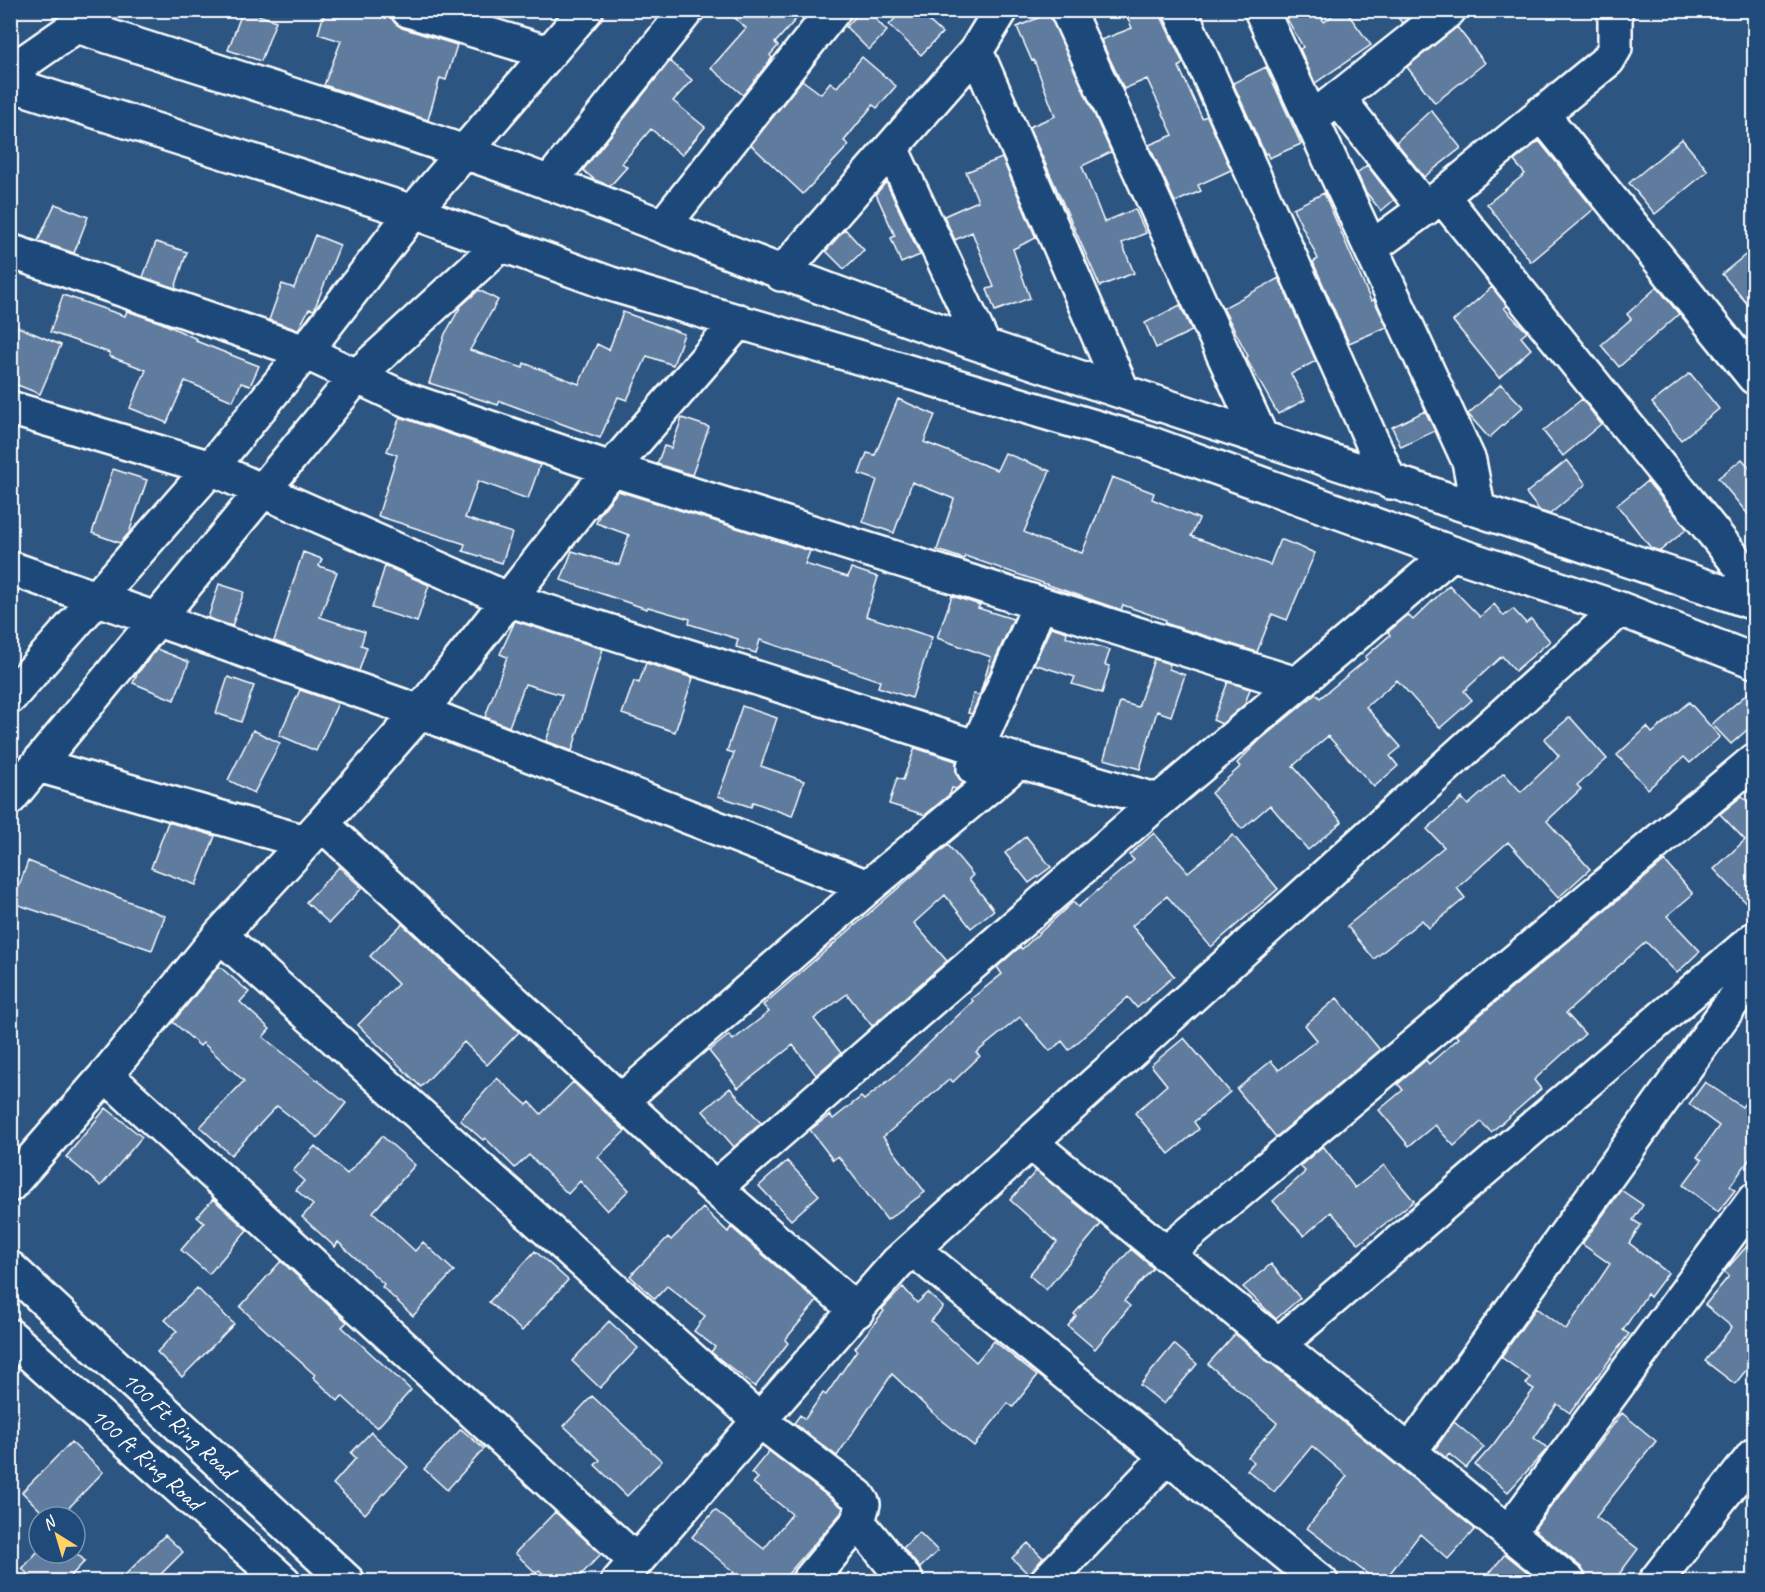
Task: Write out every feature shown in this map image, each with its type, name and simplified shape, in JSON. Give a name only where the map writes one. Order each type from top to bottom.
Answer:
[{"type":"street","points":[[408,10],[549,53]]},
{"type":"street","points":[[10,698],[211,468],[305,352],[473,157],[549,53],[586,10]]},
{"type":"street","points":[[535,178],[687,10]]},
{"type":"street","points":[[663,226],[834,10]]},
{"type":"street","points":[[781,274],[976,51],[1001,10]]},
{"type":"street","points":[[1067,10],[1261,437]]},
{"type":"street","points":[[1180,10],[1390,482]]},
{"type":"street","points":[[1261,10],[1469,461],[1478,508]]},
{"type":"street","points":[[1312,119],[1449,10]]},
{"type":"street","points":[[1371,248],[1433,203],[1608,60],[1615,48],[1615,10]]},
{"type":"street","points":[[10,72],[88,18],[535,178],[663,226],[781,274],[984,346],[1122,390],[1390,482],[1478,508],[1755,603]]},
{"type":"street","points":[[976,51],[1122,390]]},
{"type":"street","points":[[10,84],[423,216],[611,284],[1149,442],[1452,553],[1620,609],[1755,661]]},
{"type":"street","points":[[1338,98],[1433,203],[1755,583]]},
{"type":"street","points":[[1541,113],[1755,377]]},
{"type":"street","points":[[891,148],[984,346]]},
{"type":"street","points":[[10,798],[357,376],[502,243]]},
{"type":"street","points":[[10,251],[305,352],[405,399],[612,469],[1296,684]]},
{"type":"street","points":[[10,1185],[106,1075],[220,935],[314,833],[420,712],[612,469],[739,321]]},
{"type":"street","points":[[10,408],[211,468],[507,599],[977,748],[1159,801]]},
{"type":"street","points":[[715,1188],[1159,801],[1452,553]]},
{"type":"street","points":[[10,568],[158,618],[420,712],[868,886]]},
{"type":"street","points":[[968,804],[977,748],[1040,604]]},
{"type":"street","points":[[106,1075],[627,1571],[897,1263],[1032,1144],[1620,609]]},
{"type":"street","points":[[622,1100],[868,886],[1019,761]]},
{"type":"street","points":[[1165,1254],[1755,761]]},
{"type":"street","points":[[38,765],[314,833],[622,1100],[715,1188],[857,1311]]},
{"type":"street","points":[[220,935],[759,1420],[858,1496],[863,1504],[858,1522],[808,1581]]},
{"type":"street","points":[[1278,1346],[1755,939]]},
{"type":"street","points":[[1411,1450],[1755,972]]},
{"type":"street","points":[[1032,1144],[1278,1346],[1411,1450],[1508,1533],[1569,1581]]},
{"type":"street","points":[[1508,1533],[1755,1200]]},
{"type":"street","points":[[914,1250],[1322,1581]]},
{"type":"street","name":"100 Ft Ring Road","points":[[10,1268],[348,1581]]},
{"type":"street","name":"100 ft Ring Road","points":[[10,1336],[284,1581]]},
{"type":"street","points":[[1655,1581],[1755,1455]]},
{"type":"street","points":[[1046,1581],[1168,1456]]},
{"type":"street","points":[[858,1522],[907,1581]]},
{"type":"building","points":[[243,10],[276,21],[261,61],[228,50]]},
{"type":"building","points":[[325,10],[390,10],[394,22],[402,28],[457,45],[446,80],[440,78],[428,120],[324,85],[341,41],[318,34]]},
{"type":"building","points":[[726,10],[804,10],[775,43],[778,46],[770,55],[772,58],[743,95],[711,68],[746,28]]},
{"type":"building","points":[[862,10],[867,10],[887,31],[869,50],[846,27]]},
{"type":"building","points":[[903,10],[917,10],[942,33],[921,55],[889,25]]},
{"type":"building","points":[[1124,10],[1158,10],[1183,63],[1179,67],[1202,118],[1207,116],[1231,170],[1198,185],[1201,191],[1175,202],[1149,145],[1173,135],[1147,79],[1124,89],[1101,40],[1132,28]]},
{"type":"building","points":[[1282,10],[1317,10],[1324,22],[1339,10],[1345,10],[1371,45],[1315,83],[1300,49],[1303,47]]},
{"type":"building","points":[[1392,10],[1418,10],[1402,23]]},
{"type":"building","points":[[1049,13],[1111,152],[1082,166],[1104,222],[1135,209],[1146,233],[1122,243],[1134,273],[1100,286],[1029,127],[1055,116],[1034,60],[1032,61],[1017,27]]},
{"type":"building","points":[[1457,27],[1485,63],[1435,103],[1407,67]]},
{"type":"building","points":[[862,57],[896,86],[877,108],[873,105],[844,141],[849,145],[803,194],[751,145],[802,80],[821,94],[830,82],[837,87]]},
{"type":"building","points":[[670,61],[692,80],[673,101],[705,127],[682,155],[651,129],[622,163],[627,167],[610,186],[595,180],[583,170]]},
{"type":"building","points":[[1266,67],[1301,144],[1269,158],[1267,153],[1265,154],[1233,83]]},
{"type":"building","points":[[1431,110],[1461,148],[1424,177],[1396,142]]},
{"type":"building","points":[[1682,139],[1708,171],[1655,214],[1629,183]]},
{"type":"building","points":[[1539,141],[1594,209],[1531,262],[1487,204],[1525,174],[1514,161]]},
{"type":"building","points":[[1002,158],[1036,238],[1013,249],[1030,298],[995,311],[987,289],[994,287],[972,232],[955,240],[944,216],[978,201],[966,172]]},
{"type":"building","points":[[1367,165],[1394,200],[1381,211],[1365,191],[1357,173]]},
{"type":"building","points":[[886,182],[920,255],[901,263],[891,238],[895,236],[876,194]]},
{"type":"building","points":[[1324,193],[1371,301],[1374,300],[1387,327],[1349,343],[1313,262],[1318,259],[1293,208]]},
{"type":"building","points":[[55,204],[88,217],[74,253],[38,241]]},
{"type":"building","points":[[845,229],[864,250],[844,269],[826,251]]},
{"type":"building","points":[[315,235],[340,245],[314,310],[309,309],[298,330],[269,320],[282,284],[294,288]]},
{"type":"building","points":[[156,242],[187,252],[175,288],[143,277]]},
{"type":"building","points":[[1755,247],[1755,313],[1722,274]]},
{"type":"building","points":[[1279,278],[1316,361],[1291,374],[1305,400],[1278,414],[1246,358],[1248,356],[1223,308]]},
{"type":"building","points":[[1492,287],[1507,306],[1504,308],[1527,332],[1521,337],[1531,349],[1499,378],[1453,321]]},
{"type":"building","points":[[1657,287],[1679,314],[1619,367],[1601,345],[1631,319],[1627,314]]},
{"type":"building","points":[[479,290],[498,300],[470,350],[523,368],[524,363],[579,384],[597,344],[609,350],[623,312],[684,334],[673,365],[647,356],[627,400],[618,397],[600,438],[500,401],[498,405],[429,383],[445,334],[461,306]]},
{"type":"building","points":[[63,295],[125,316],[127,311],[162,323],[197,339],[196,341],[259,366],[250,386],[241,383],[233,401],[185,381],[167,423],[130,408],[146,370],[109,356],[110,353],[50,332]]},
{"type":"building","points":[[1180,305],[1192,331],[1156,348],[1145,323]]},
{"type":"building","points":[[16,326],[61,345],[40,394],[10,382],[10,337]]},
{"type":"building","points":[[1690,373],[1719,409],[1681,440],[1652,403]]},
{"type":"building","points":[[1501,384],[1523,407],[1489,438],[1468,414]]},
{"type":"building","points":[[898,399],[935,415],[924,442],[997,470],[1005,453],[1050,471],[1024,532],[1041,540],[1082,553],[1112,477],[1154,493],[1152,499],[1199,519],[1191,536],[1270,565],[1280,539],[1315,553],[1287,620],[1272,614],[1257,652],[1165,623],[1166,620],[1123,605],[1121,610],[965,556],[964,559],[937,550],[954,499],[912,482],[894,533],[863,522],[877,480],[859,474],[867,453],[875,455]]},
{"type":"building","points":[[1582,399],[1601,424],[1563,456],[1543,431]]},
{"type":"building","points":[[1425,411],[1435,431],[1401,447],[1392,427]]},
{"type":"building","points":[[400,417],[540,465],[528,499],[478,481],[465,518],[512,533],[502,563],[463,551],[465,544],[378,516],[397,455],[387,451]]},
{"type":"building","points":[[682,418],[709,427],[692,475],[657,464],[664,446],[671,448]]},
{"type":"building","points":[[1742,459],[1755,474],[1755,523],[1718,478]]},
{"type":"building","points":[[1567,460],[1586,484],[1550,514],[1540,511],[1526,493]]},
{"type":"building","points":[[113,469],[147,480],[129,533],[120,543],[92,533]]},
{"type":"building","points":[[1647,481],[1687,529],[1660,551],[1651,548],[1617,505]]},
{"type":"building","points":[[618,491],[810,551],[805,564],[848,577],[851,568],[878,577],[866,616],[932,637],[912,698],[878,687],[880,681],[760,640],[756,653],[736,647],[738,639],[689,624],[690,619],[648,607],[647,609],[561,580],[572,551],[619,565],[629,535],[596,523],[600,514]]},
{"type":"building","points":[[303,552],[322,559],[319,566],[337,572],[320,617],[365,632],[361,645],[367,647],[359,671],[274,641]]},
{"type":"building","points":[[385,566],[429,585],[417,622],[372,608]]},
{"type":"building","points":[[219,584],[244,592],[232,626],[208,618]]},
{"type":"building","points":[[1449,585],[1480,617],[1494,604],[1504,616],[1513,609],[1526,623],[1531,619],[1550,641],[1515,671],[1502,656],[1464,691],[1472,700],[1440,728],[1397,680],[1366,707],[1401,747],[1390,756],[1398,766],[1374,787],[1328,736],[1293,766],[1342,822],[1308,850],[1270,805],[1242,829],[1211,793],[1240,767],[1237,763],[1261,739],[1316,694],[1320,698],[1367,659],[1365,657],[1390,635],[1388,632],[1408,615],[1413,620]]},
{"type":"building","points":[[952,596],[980,605],[978,608],[1013,619],[980,694],[991,657],[937,638]]},
{"type":"building","points":[[515,621],[603,649],[572,751],[546,741],[562,695],[525,684],[509,727],[485,717],[507,657],[500,654]]},
{"type":"building","points":[[1051,627],[1067,632],[1066,637],[1110,650],[1105,665],[1110,666],[1102,693],[1072,684],[1075,677],[1034,664]]},
{"type":"building","points":[[157,649],[189,662],[174,700],[133,683],[137,674]]},
{"type":"building","points":[[1154,659],[1170,664],[1169,669],[1185,675],[1171,716],[1157,711],[1140,769],[1104,759],[1120,702],[1138,707]]},
{"type":"building","points":[[646,663],[693,678],[675,732],[622,714],[634,681],[639,683]]},
{"type":"building","points":[[228,677],[254,686],[241,722],[216,713]]},
{"type":"building","points":[[1228,682],[1250,689],[1245,704],[1222,724],[1213,720]]},
{"type":"building","points":[[1755,687],[1755,723],[1731,744],[1712,724]]},
{"type":"building","points":[[300,690],[338,703],[316,751],[279,735]]},
{"type":"building","points":[[973,694],[980,695],[972,714],[968,713]]},
{"type":"building","points":[[1689,702],[1720,737],[1690,763],[1684,757],[1648,789],[1617,755],[1647,727],[1652,733]]},
{"type":"building","points":[[742,706],[777,718],[761,766],[804,781],[792,816],[753,802],[751,807],[718,796],[734,753],[727,751]]},
{"type":"building","points":[[1570,717],[1607,759],[1577,785],[1581,789],[1547,821],[1590,869],[1558,898],[1508,842],[1457,888],[1465,898],[1429,928],[1422,920],[1374,959],[1347,926],[1444,847],[1427,829],[1462,798],[1468,805],[1504,773],[1521,792],[1559,756],[1544,739]]},
{"type":"building","points":[[253,730],[280,743],[254,793],[228,780]]},
{"type":"building","points":[[915,748],[956,761],[956,774],[963,783],[956,789],[952,788],[950,794],[925,815],[889,804],[897,778],[903,780]]},
{"type":"building","points":[[1742,796],[1755,809],[1755,912],[1714,869],[1745,840],[1720,814]]},
{"type":"building","points":[[168,822],[215,836],[196,885],[151,868]]},
{"type":"building","points":[[1154,833],[1188,872],[1233,835],[1278,889],[1211,947],[1167,896],[1132,926],[1174,976],[1137,1008],[1128,997],[1069,1050],[1062,1041],[1050,1051],[1020,1017],[976,1053],[980,1056],[953,1082],[950,1079],[883,1137],[925,1192],[887,1220],[838,1156],[833,1160],[810,1130],[830,1115],[833,1119],[861,1097],[864,1100],[899,1072],[973,1001],[971,999],[1002,974],[997,967],[1020,947],[1022,949],[1073,902],[1078,907],[1134,860],[1129,855]]},
{"type":"building","points":[[1026,836],[1051,867],[1029,883],[1005,853]]},
{"type":"building","points":[[948,845],[973,875],[969,879],[994,910],[971,928],[945,895],[914,923],[947,961],[872,1026],[847,994],[814,1019],[841,1053],[816,1075],[793,1045],[738,1088],[709,1051],[729,1035],[733,1040],[769,1012],[763,1005]]},
{"type":"building","points":[[28,861],[165,916],[152,950],[13,903]]},
{"type":"building","points":[[1665,861],[1693,894],[1667,916],[1700,951],[1677,973],[1646,942],[1566,1013],[1585,1034],[1534,1080],[1541,1089],[1517,1110],[1491,1132],[1481,1122],[1454,1146],[1435,1125],[1409,1146],[1379,1110],[1403,1090],[1398,1084],[1426,1060],[1429,1064],[1459,1038],[1456,1035]]},
{"type":"building","points":[[339,867],[362,888],[329,923],[306,902]]},
{"type":"building","points":[[402,924],[519,1032],[487,1065],[464,1042],[421,1087],[358,1025],[398,984],[370,956]]},
{"type":"building","points":[[219,966],[249,992],[240,1002],[270,1029],[263,1037],[346,1103],[318,1138],[277,1106],[231,1155],[200,1127],[244,1081],[203,1043],[200,1046],[173,1022]]},
{"type":"building","points":[[1337,998],[1380,1050],[1276,1137],[1237,1089],[1271,1061],[1279,1070],[1317,1040],[1305,1025]]},
{"type":"building","points":[[1184,1038],[1230,1092],[1194,1122],[1199,1129],[1169,1154],[1135,1113],[1167,1085],[1151,1065]]},
{"type":"building","points":[[497,1078],[527,1105],[530,1102],[541,1114],[573,1082],[625,1131],[598,1157],[629,1190],[607,1211],[580,1181],[568,1194],[529,1155],[515,1168],[485,1138],[483,1140],[460,1120]]},
{"type":"building","points":[[1705,1082],[1742,1107],[1755,1089],[1755,1152],[1730,1186],[1735,1190],[1718,1212],[1683,1185],[1702,1160],[1697,1157],[1719,1126],[1689,1104]]},
{"type":"building","points":[[730,1088],[761,1123],[734,1147],[703,1111]]},
{"type":"building","points":[[106,1108],[142,1137],[101,1186],[66,1157]]},
{"type":"building","points":[[382,1136],[415,1165],[373,1212],[415,1251],[423,1242],[454,1271],[413,1316],[382,1287],[384,1284],[338,1242],[335,1247],[302,1217],[313,1205],[296,1190],[304,1181],[293,1171],[315,1146],[347,1174]]},
{"type":"building","points":[[1323,1146],[1355,1188],[1384,1165],[1414,1201],[1359,1244],[1331,1212],[1304,1236],[1273,1201],[1303,1174],[1305,1171],[1300,1166]]},
{"type":"building","points":[[787,1161],[819,1195],[791,1220],[759,1186]]},
{"type":"building","points":[[1036,1171],[1101,1224],[1046,1290],[1029,1275],[1057,1242],[1010,1200]]},
{"type":"building","points":[[1621,1190],[1643,1205],[1633,1220],[1641,1225],[1629,1243],[1668,1273],[1650,1297],[1647,1294],[1623,1330],[1629,1334],[1570,1413],[1557,1404],[1534,1438],[1548,1448],[1508,1492],[1475,1465],[1493,1445],[1534,1389],[1526,1384],[1530,1378],[1501,1357],[1536,1308],[1566,1330],[1610,1264],[1582,1244]]},
{"type":"building","points":[[213,1199],[247,1230],[209,1274],[181,1250],[204,1223],[197,1217]]},
{"type":"building","points":[[703,1208],[728,1232],[731,1227],[817,1301],[785,1340],[788,1343],[755,1387],[711,1352],[715,1347],[694,1331],[705,1316],[667,1286],[655,1299],[630,1276],[668,1237],[671,1240]]},
{"type":"building","points":[[1755,1237],[1755,1359],[1735,1384],[1705,1361],[1732,1327],[1705,1305],[1729,1276],[1724,1272]]},
{"type":"building","points":[[1131,1249],[1153,1268],[1124,1301],[1130,1306],[1095,1349],[1068,1326],[1076,1316],[1074,1314]]},
{"type":"building","points":[[535,1251],[568,1280],[522,1331],[489,1302]]},
{"type":"building","points":[[281,1261],[347,1322],[342,1327],[411,1390],[377,1428],[342,1396],[338,1401],[313,1377],[315,1375],[240,1307]]},
{"type":"building","points":[[1271,1264],[1300,1298],[1276,1319],[1243,1287]]},
{"type":"building","points":[[903,1287],[917,1303],[928,1293],[943,1307],[931,1321],[976,1362],[994,1341],[1037,1376],[1013,1407],[1008,1403],[974,1446],[933,1413],[892,1374],[837,1456],[794,1423],[800,1415],[805,1419],[823,1393],[826,1395],[857,1350],[855,1348],[884,1311],[882,1309]]},
{"type":"building","points":[[197,1288],[234,1324],[182,1377],[157,1352],[177,1331],[165,1320]]},
{"type":"building","points":[[609,1321],[638,1348],[600,1388],[572,1361]]},
{"type":"building","points":[[1235,1334],[1475,1529],[1448,1559],[1420,1534],[1384,1581],[1377,1581],[1307,1528],[1347,1476],[1312,1446],[1274,1492],[1247,1470],[1254,1462],[1248,1457],[1277,1423],[1208,1364]]},
{"type":"building","points":[[1174,1344],[1197,1364],[1164,1404],[1140,1385]]},
{"type":"building","points":[[592,1396],[662,1461],[627,1496],[595,1465],[600,1460],[564,1426]]},
{"type":"building","points":[[1622,1413],[1656,1441],[1596,1517],[1638,1549],[1614,1581],[1587,1581],[1581,1567],[1534,1529]]},
{"type":"building","points":[[1454,1422],[1484,1447],[1466,1468],[1449,1454],[1446,1458],[1435,1449]]},
{"type":"building","points":[[461,1429],[484,1449],[447,1490],[424,1469]]},
{"type":"building","points":[[371,1432],[408,1467],[365,1514],[333,1484],[356,1458],[351,1453]]},
{"type":"building","points":[[71,1442],[103,1472],[71,1505],[35,1505],[22,1492]]},
{"type":"building","points":[[769,1451],[843,1508],[782,1581],[727,1581],[734,1572],[692,1537],[715,1510],[764,1549],[792,1514],[753,1483],[758,1478],[751,1473]]},
{"type":"building","points":[[555,1512],[601,1554],[575,1581],[551,1581],[539,1570],[536,1573],[515,1553]]},
{"type":"building","points":[[919,1532],[938,1551],[920,1568],[903,1548]]},
{"type":"building","points":[[165,1535],[183,1552],[154,1581],[119,1581]]},
{"type":"building","points":[[1028,1543],[1043,1558],[1029,1575],[1012,1558]]},
{"type":"building","points":[[1505,1554],[1539,1581],[1483,1581]]},
{"type":"building","points":[[27,1563],[81,1565],[66,1581],[37,1581],[22,1569]]}]
